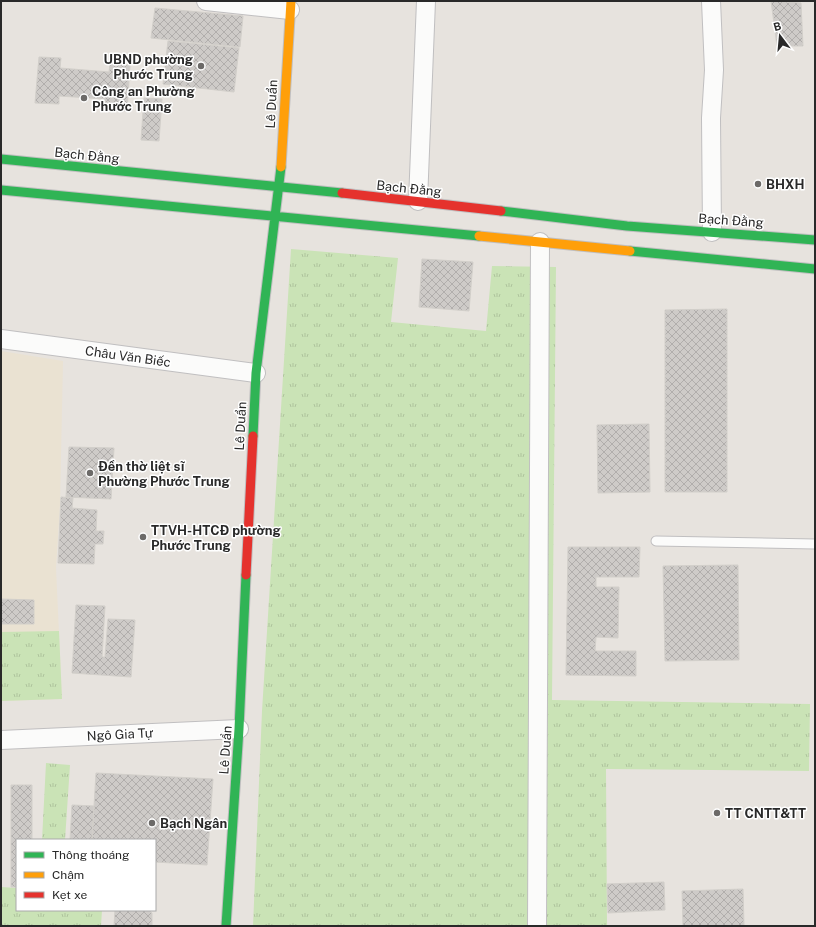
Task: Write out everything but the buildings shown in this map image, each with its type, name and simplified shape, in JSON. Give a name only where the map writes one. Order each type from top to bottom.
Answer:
[{"type":"street","points":[[206,1],[290,5]]},
{"type":"street","points":[[418,201],[426,1]]},
{"type":"street","points":[[711,1],[714,70],[711,118],[712,232]]},
{"type":"street","name":"Lê Duẩn","points":[[226,926],[239,729],[256,373],[280,188],[290,5]]},
{"type":"street","name":"Bạch Đằng","points":[[1,159],[418,201],[627,226],[815,240]]},
{"type":"street","points":[[1,190],[815,268]]},
{"type":"street","points":[[537,926],[540,242]]},
{"type":"street","name":"Châu Văn Biếc","points":[[1,339],[256,373]]},
{"type":"street","name":"Ngô Gia Tự","points":[[1,740],[239,729]]},
{"type":"lane","points":[[656,541],[815,544]]},
{"type":"shaded area","points":[[1,351],[63,361],[60,505],[56,568],[62,699],[1,701]]},
{"type":"green space","points":[[291,249],[398,258],[391,322],[486,331],[492,266],[556,267],[552,700],[810,704],[809,771],[606,769],[607,926],[253,926],[262,711]]},
{"type":"green space","points":[[59,631],[62,699],[1,701],[1,632]]},
{"type":"green space","points":[[46,763],[70,765],[65,839],[42,839]]},
{"type":"green space","points":[[1,887],[16,888],[16,911],[102,911],[101,926],[1,926]]},
{"type":"traffic: fast","points":[[1,159],[342,193]]},
{"type":"traffic: fast","points":[[253,436],[256,373],[281,167]]},
{"type":"traffic: fast","points":[[1,190],[479,236]]},
{"type":"traffic: fast","points":[[501,211],[627,226],[815,240]]},
{"type":"traffic: fast","points":[[630,251],[815,269]]},
{"type":"traffic: fast","points":[[226,926],[239,729],[246,575]]},
{"type":"traffic: slow","points":[[281,167],[291,1]]},
{"type":"traffic: slow","points":[[479,236],[630,251]]},
{"type":"traffic: jam","points":[[342,193],[501,211]]},
{"type":"traffic: jam","points":[[246,575],[253,436]]},
{"type":"place","name":"UBND phường Phước Trung","points":[[201,66]]},
{"type":"place","name":"Công an Phường Phước Trung","points":[[84,98]]},
{"type":"place","name":"BHXH","points":[[758,184]]},
{"type":"place","name":"Đền thờ liệt sĩ Phường Phước Trung","points":[[90,473]]},
{"type":"place","name":"TTVH-HTCĐ phường Phước Trung","points":[[143,537]]},
{"type":"place","name":"TT CNTT&TT","points":[[717,813]]},
{"type":"place","name":"Bạch Ngân","points":[[152,823]]}]
